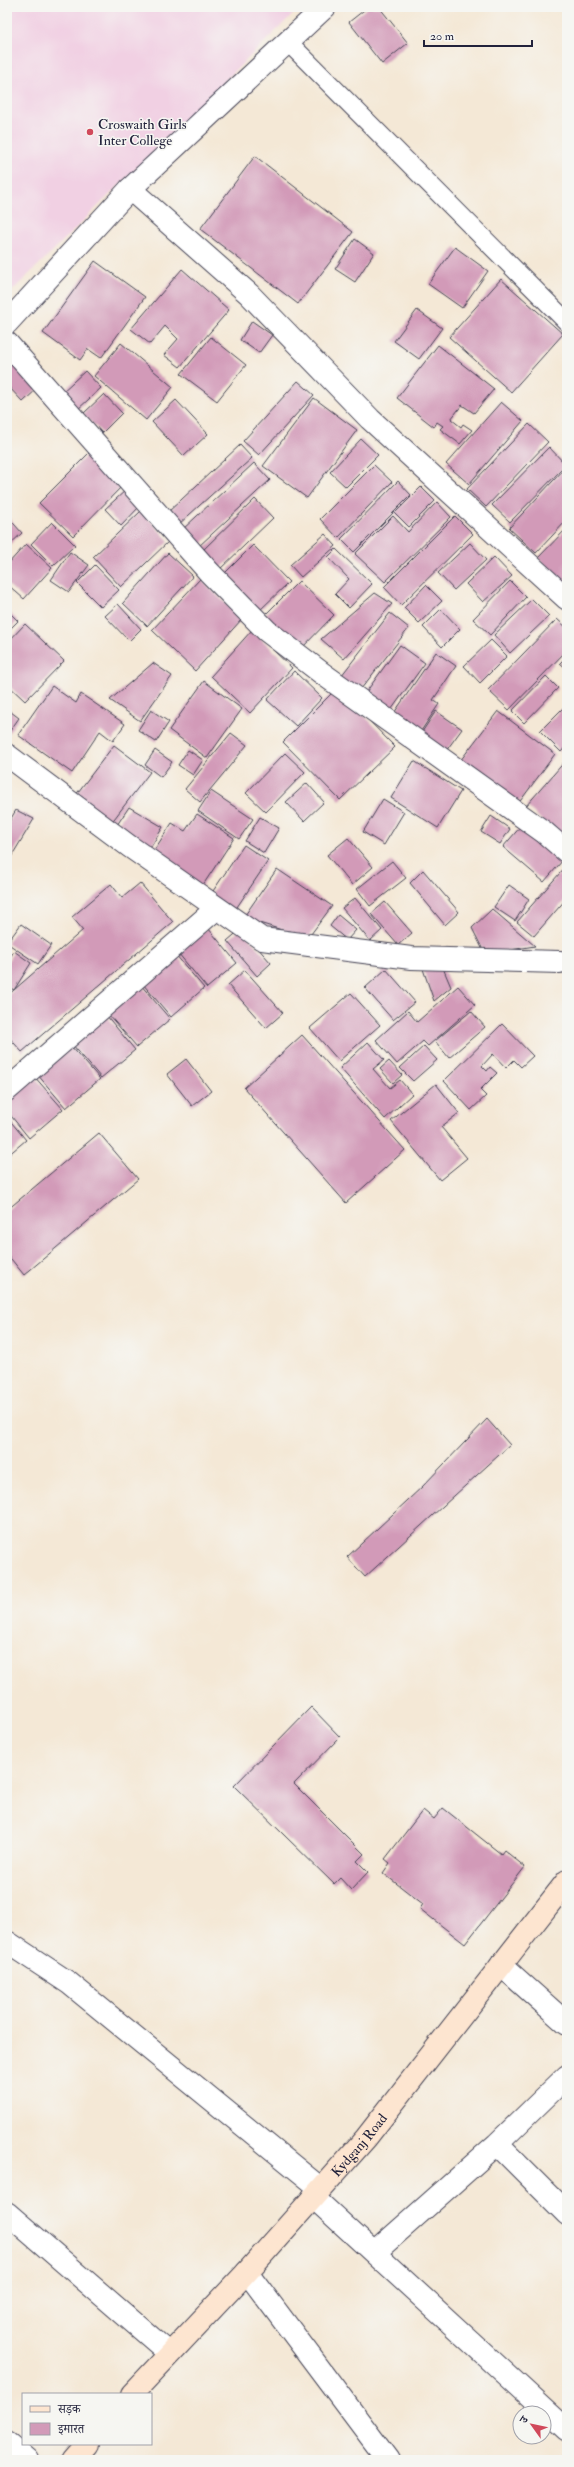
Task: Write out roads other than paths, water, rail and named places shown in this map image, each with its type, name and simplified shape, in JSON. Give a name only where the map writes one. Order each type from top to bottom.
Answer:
[{"type":"main road","name":"Kydganj Road","points":[[133,2393],[247,2272],[316,2192],[366,2138],[567,1881]]},
{"type":"main road","points":[[73,2460],[86,2445]]},
{"type":"street","points":[[7,323],[130,189],[325,7]]},
{"type":"street","points":[[130,189],[249,294],[370,419],[567,599]]},
{"type":"street","points":[[7,343],[209,572],[267,631],[323,674],[544,832],[567,852]]},
{"type":"street","points":[[7,755],[129,846],[262,939],[411,958],[560,962]]},
{"type":"street","points":[[7,1090],[217,908]]},
{"type":"street","points":[[7,1942],[69,1983],[316,2192],[374,2253],[567,2430]]},
{"type":"street","points":[[501,1965],[567,2024]]},
{"type":"street","points":[[374,2253],[497,2144],[567,2076]]},
{"type":"street","points":[[497,2144],[567,2214]]},
{"type":"street","points":[[7,2213],[169,2353]]},
{"type":"street","points":[[247,2272],[388,2460]]},
{"type":"street","points":[[7,2443],[27,2460]]},
{"type":"lane","points":[[288,42],[567,322]]},
{"type":"place","name":"Croswaith Girls Inter College","points":[[90,132]]}]
